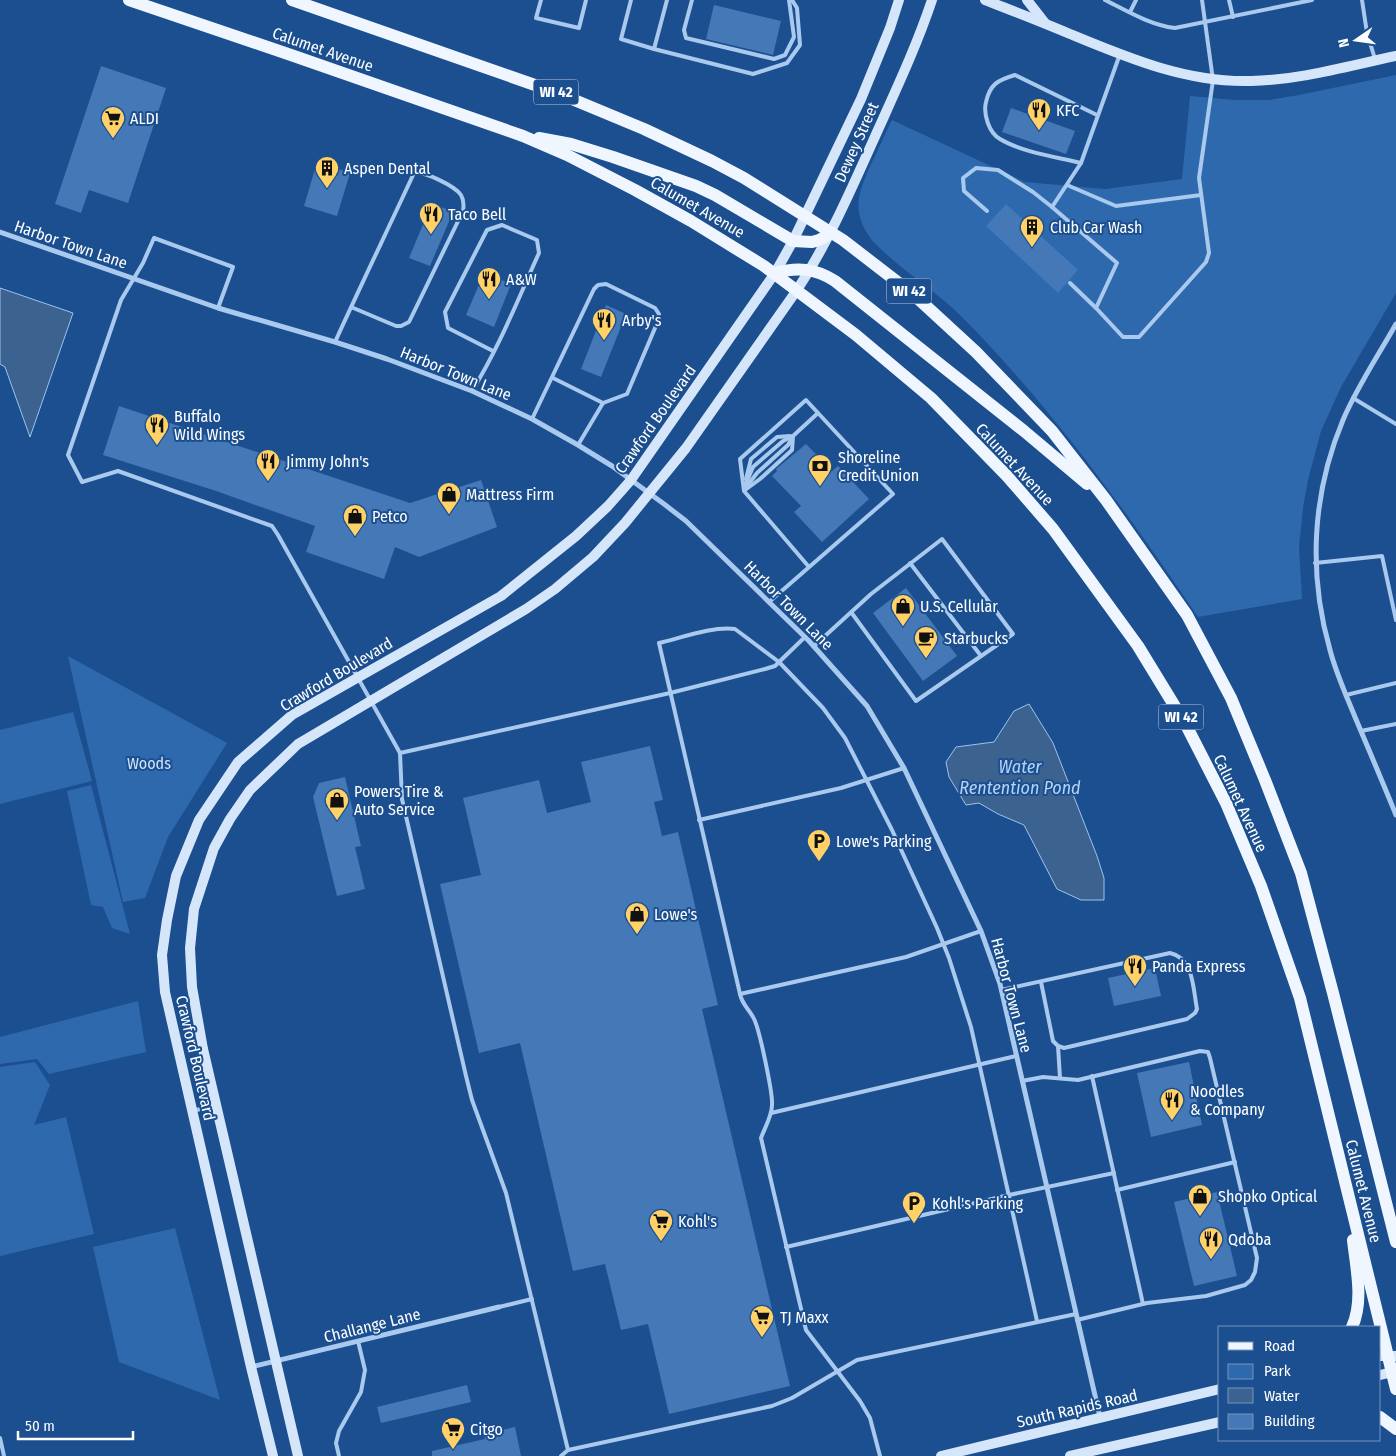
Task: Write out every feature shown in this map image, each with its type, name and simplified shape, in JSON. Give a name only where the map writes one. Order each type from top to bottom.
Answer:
[{"type":"main road","name":"Calumet Avenue","points":[[129,0],[523,136],[590,166],[648,196],[729,243],[775,273],[856,335],[931,398],[1007,476],[1053,529],[1138,646],[1185,723],[1226,803],[1261,886],[1300,998],[1381,1326]]},
{"type":"main road","name":"Calumet Avenue","points":[[292,0],[511,76],[620,118],[712,161],[752,183],[832,232],[906,289],[976,352],[1052,432],[1106,500],[1188,617],[1230,698],[1265,780],[1303,883],[1396,1242]]},
{"type":"main road","points":[[523,136],[555,140],[587,149],[685,182],[715,195],[799,243],[812,242],[832,232]]},
{"type":"main road","points":[[775,273],[793,269],[810,270],[824,274],[843,286],[1024,431],[1106,500]]},
{"type":"main road","points":[[1350,1200],[1358,1302],[1357,1318],[1353,1326]]},
{"type":"main road","name":"Calumet Avenue","points":[[1381,1327],[1388,1356],[1389,1373],[1396,1389]]},
{"type":"main road","points":[[1381,1418],[1396,1429]]},
{"type":"street","name":"Dewey Street","points":[[793,241],[861,99],[890,28],[899,0]]},
{"type":"street","name":"Dewey Street","points":[[797,290],[832,232],[911,55],[932,0]]},
{"type":"street","points":[[985,0],[1120,54],[1168,71],[1212,80],[1250,81],[1283,79],[1396,56]]},
{"type":"street","points":[[1027,0],[1046,24]]},
{"type":"street","name":"Harbor Town Lane","points":[[0,232],[218,308],[335,342],[419,371],[472,391],[532,419],[578,445],[631,480],[686,521],[814,646],[867,706],[904,768],[981,931],[1001,990],[1100,1418]]},
{"type":"street","name":"Crawford Boulevard","points":[[273,1456],[165,992],[162,954],[167,920],[176,876],[199,820],[238,762],[292,715],[502,596],[569,543],[608,506],[631,480],[775,273],[793,241]]},
{"type":"street","name":"Crawford Boulevard","points":[[298,1456],[203,1049],[192,987],[190,948],[194,909],[214,848],[230,819],[250,790],[298,744],[509,620],[547,595],[603,548],[649,494],[695,435],[797,290]]},
{"type":"street","points":[[1396,324],[1353,398],[1335,442],[1324,478],[1317,521],[1315,563],[1323,625],[1334,663],[1396,815]]},
{"type":"street","name":"Challange Lane","points":[[251,1367],[499,1307]]},
{"type":"street","name":"South Rapids Road","points":[[940,1456],[1218,1389]]},
{"type":"street","points":[[1070,1456],[1218,1422]]},
{"type":"lane","points":[[541,0],[536,18],[579,28],[586,0]]},
{"type":"lane","points":[[631,0],[621,40],[753,74],[787,63],[800,45],[797,8],[791,0]]},
{"type":"lane","points":[[654,49],[667,0]]},
{"type":"lane","points":[[692,0],[684,30],[686,38],[774,60],[785,55],[794,37],[791,0]]},
{"type":"lane","points":[[1105,0],[1166,27],[1175,28],[1312,0]]},
{"type":"lane","points":[[1130,12],[1136,0]]},
{"type":"lane","points":[[1070,283],[1123,337],[1138,337],[1206,262],[1209,253],[1199,178],[1212,80],[1202,0]]},
{"type":"lane","points":[[1229,0],[1233,17]]},
{"type":"lane","points":[[1362,0],[1367,33],[1375,60]]},
{"type":"lane","points":[[1052,207],[1081,163],[1120,54]]},
{"type":"lane","points":[[1081,163],[1016,147],[998,138],[988,124],[984,108],[989,91],[1000,79],[1015,75],[1097,115]]},
{"type":"lane","points":[[987,212],[964,191],[963,178],[976,168],[998,170],[1033,192],[1117,263],[1096,308]]},
{"type":"lane","points":[[335,342],[351,307],[414,173],[420,172],[449,185],[461,193],[464,202],[463,210],[409,322],[396,326],[351,307]]},
{"type":"lane","points":[[1067,185],[1116,206],[1200,195]]},
{"type":"lane","points":[[472,391],[483,374],[539,253],[538,240],[502,224],[487,230],[445,312],[448,328],[493,352]]},
{"type":"lane","points":[[218,308],[233,267],[154,238],[143,264],[121,300],[68,455],[82,482],[118,471],[272,526],[400,753],[402,799],[466,1076],[472,1100],[506,1193],[568,1450]]},
{"type":"lane","points":[[532,419],[594,289],[598,285],[606,284],[655,308],[659,314],[658,321],[627,394],[604,403],[578,445]]},
{"type":"lane","points":[[552,378],[604,403]]},
{"type":"lane","points":[[1353,398],[1396,424]]},
{"type":"lane","points":[[769,602],[893,494],[806,400],[740,460],[744,491],[809,567]]},
{"type":"lane","points":[[744,491],[753,467],[818,413]]},
{"type":"lane","points":[[744,491],[792,450],[792,436]]},
{"type":"lane","points":[[744,491],[751,459],[777,437],[792,436]]},
{"type":"lane","points":[[814,646],[851,612],[871,594],[942,539],[1013,634],[916,701],[851,612]]},
{"type":"lane","points":[[1315,563],[1382,556],[1396,620]]},
{"type":"lane","points":[[910,563],[981,656]]},
{"type":"lane","points":[[880,1456],[870,1418],[860,1401],[836,1372],[806,1330],[761,1138],[773,1104],[760,1034],[754,1017],[742,1003],[659,644],[726,628],[735,629],[779,662],[810,693],[836,724],[848,742],[868,780],[944,945],[960,988],[980,1064],[1038,1321]]},
{"type":"lane","points":[[400,753],[670,693],[765,669],[775,666],[805,637]]},
{"type":"lane","points":[[1346,695],[1396,683]]},
{"type":"lane","points":[[1361,731],[1396,724]]},
{"type":"lane","points":[[699,820],[841,788],[904,768]]},
{"type":"lane","points":[[740,994],[906,957],[981,931]]},
{"type":"lane","points":[[1001,990],[1170,953],[1177,954],[1184,959],[1189,969],[1196,1009],[1195,1013],[1187,1019],[1064,1048],[1058,1046],[1053,1041],[1041,982]]},
{"type":"lane","points":[[1058,1046],[1060,1078]]},
{"type":"lane","points":[[1022,1081],[1044,1077],[1078,1080],[1200,1051],[1208,1052],[1235,1162],[1257,1258],[1255,1272],[1251,1280],[1245,1285],[1206,1296],[1142,1304],[1078,1320]]},
{"type":"lane","points":[[771,1113],[1016,1056]]},
{"type":"lane","points":[[1092,1076],[1142,1304]]},
{"type":"lane","points":[[192,1111],[217,1105]]},
{"type":"lane","points":[[1117,1190],[1235,1162]]},
{"type":"lane","points":[[786,1247],[1009,1195],[1114,1173]]},
{"type":"lane","points":[[499,1307],[532,1299]]},
{"type":"lane","points":[[561,1456],[568,1450],[772,1406],[792,1398],[857,1360],[1076,1314]]},
{"type":"lane","points":[[338,1456],[336,1443],[339,1431],[361,1392],[365,1370],[358,1341]]},
{"type":"lane","points":[[0,1438],[4,1456]]},
{"type":"green space","points":[[1396,75],[1396,293],[1341,387],[1321,431],[1308,480],[1303,508],[1299,547],[1302,599],[1198,617],[1116,500],[1058,424],[1027,388],[962,317],[881,250],[871,239],[860,219],[859,200],[863,182],[892,120],[1025,182],[1105,189],[1182,179],[1190,96],[1235,100],[1269,100]]},
{"type":"green space","name":"Woods","points":[[68,656],[227,743],[168,837],[145,898],[123,902]]},
{"type":"green space","points":[[73,712],[92,781],[0,804],[0,730]]},
{"type":"green space","points":[[91,785],[130,934],[112,928],[103,907],[91,905],[67,791]]},
{"type":"green space","points":[[138,1001],[146,1052],[49,1074],[37,1059],[0,1064],[0,1037]]},
{"type":"green space","points":[[35,1062],[50,1085],[34,1125],[66,1117],[94,1234],[0,1256],[0,1067]]},
{"type":"green space","points":[[175,1228],[220,1400],[119,1362],[93,1247]]},
{"type":"water","points":[[0,288],[73,313],[30,437],[5,367],[0,364]]},
{"type":"water","name":"Water Rentention Pond","points":[[1029,704],[1053,743],[1097,856],[1104,878],[1104,900],[1081,900],[1057,889],[1024,825],[998,814],[979,803],[966,805],[949,777],[946,762],[956,747],[994,742],[1014,711]]},
{"type":"building","points":[[714,5],[781,21],[773,55],[706,39]]},
{"type":"building","name":"ALDI","points":[[101,66],[166,88],[128,203],[89,190],[81,213],[55,204]]},
{"type":"building","name":"KFC","points":[[1011,108],[1075,131],[1066,154],[1002,132]]},
{"type":"building","name":"Aspen Dental","points":[[317,162],[350,173],[337,216],[304,206]]},
{"type":"building","name":"Taco Bell","points":[[432,203],[453,212],[430,266],[409,258]]},
{"type":"building","name":"Club Car Wash","points":[[1006,204],[1078,270],[1058,293],[986,226]]},
{"type":"building","name":"A&W","points":[[484,273],[511,284],[494,327],[466,315]]},
{"type":"building","name":"Arby's","points":[[606,305],[626,314],[601,377],[581,369]]},
{"type":"building","points":[[119,406],[410,503],[481,480],[497,527],[419,557],[395,547],[384,579],[306,552],[315,526],[216,491],[103,455]]},
{"type":"building","name":"Shoreline Credit Union","points":[[806,444],[832,471],[838,466],[869,499],[822,542],[794,512],[801,506],[772,476],[777,471],[776,469]]},
{"type":"building","points":[[906,588],[957,656],[923,681],[873,613]]},
{"type":"building","points":[[650,746],[663,800],[654,802],[662,836],[678,832],[718,1005],[702,1009],[790,1386],[669,1414],[648,1324],[621,1330],[605,1264],[573,1271],[520,1043],[479,1053],[440,884],[481,875],[463,798],[539,780],[547,813],[591,802],[581,762]]},
{"type":"building","name":"Powers Tire & Auto Service","points":[[345,777],[361,846],[355,847],[365,889],[337,896],[313,797],[319,783]]},
{"type":"building","name":"Panda Express","points":[[1155,968],[1161,996],[1114,1006],[1108,978]]},
{"type":"building","points":[[1189,1062],[1202,1125],[1151,1137],[1137,1073]]},
{"type":"building","points":[[1217,1192],[1237,1276],[1194,1286],[1174,1202]]},
{"type":"building","points":[[467,1385],[471,1402],[381,1423],[377,1407]]},
{"type":"building","points":[[515,1427],[521,1456],[432,1456],[432,1451],[485,1439],[484,1434]]},
{"type":"place","name":"KFC","points":[[1039,131]]},
{"type":"place","name":"ALDI","points":[[113,139]]},
{"type":"place","name":"Aspen Dental","points":[[327,189]]},
{"type":"place","name":"Taco Bell","points":[[431,235]]},
{"type":"place","name":"Club Car Wash","points":[[1032,248]]},
{"type":"place","name":"A&W","points":[[489,300]]},
{"type":"place","name":"Arby's","points":[[604,341]]},
{"type":"place","name":"Buffalo Wild Wings","points":[[157,446]]},
{"type":"place","name":"Jimmy John's","points":[[268,482]]},
{"type":"place","name":"Shoreline Credit Union","points":[[820,487]]},
{"type":"place","name":"Mattress Firm","points":[[449,515]]},
{"type":"place","name":"Petco","points":[[355,537]]},
{"type":"place","name":"U.S. Cellular","points":[[903,627]]},
{"type":"place","name":"Starbucks","points":[[926,659]]},
{"type":"place","name":"Powers Tire & Auto Service","points":[[337,821]]},
{"type":"place","name":"Lowe's Parking","points":[[819,862]]},
{"type":"place","name":"Lowe's","points":[[637,935]]},
{"type":"place","name":"Panda Express","points":[[1135,987]]},
{"type":"place","name":"Noodles & Company","points":[[1172,1121]]},
{"type":"place","name":"Shopko Optical","points":[[1200,1217]]},
{"type":"place","name":"Kohl's Parking","points":[[914,1224]]},
{"type":"place","name":"Kohl's","points":[[661,1242]]},
{"type":"place","name":"Qdoba","points":[[1211,1260]]},
{"type":"place","name":"TJ Maxx","points":[[762,1338]]},
{"type":"place","name":"Citgo","points":[[453,1450]]}]
